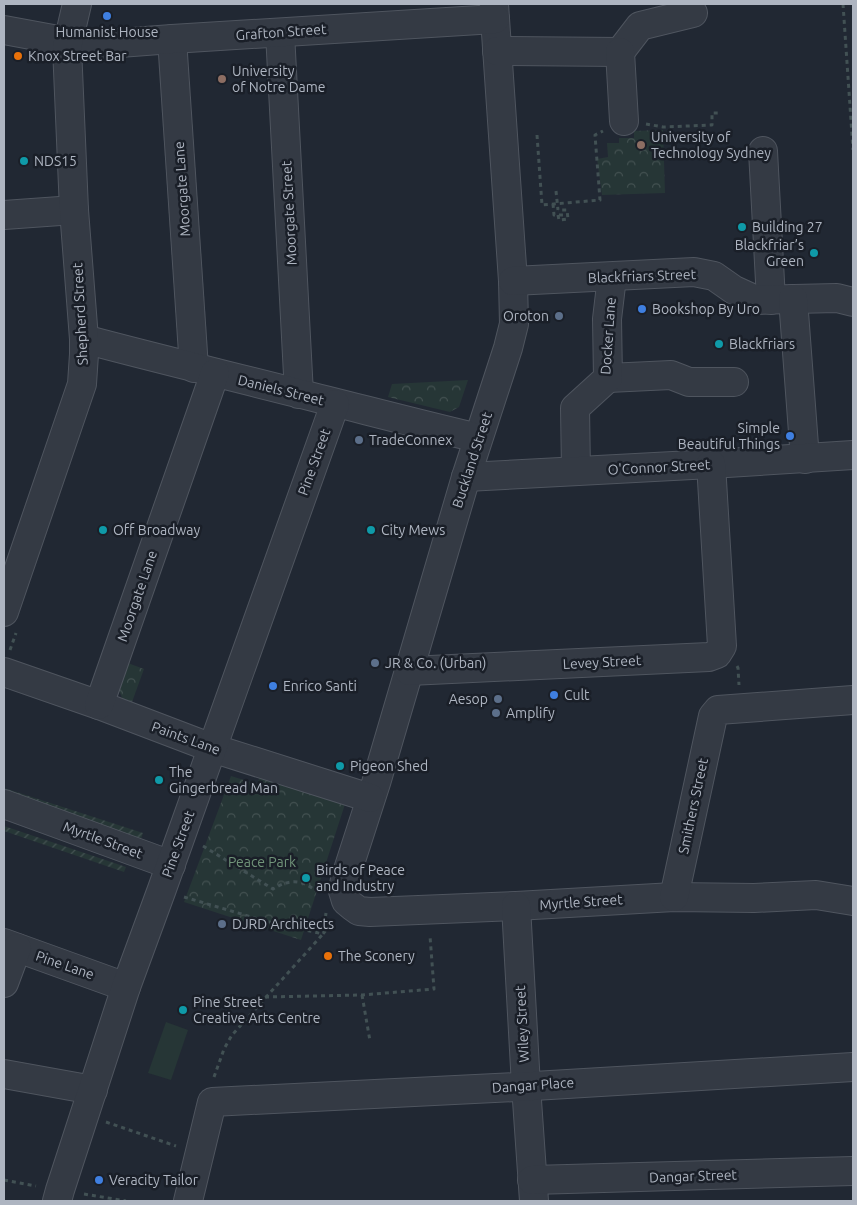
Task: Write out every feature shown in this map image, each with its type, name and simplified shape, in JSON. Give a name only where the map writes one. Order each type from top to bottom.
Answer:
[{"type":"street","name":"Shepherd Street","points":[[10,622],[82,384],[84,339],[74,210],[68,44],[77,4]]},
{"type":"street","name":"Grafton Street","points":[[4,30],[68,44],[280,33],[494,11]]},
{"type":"street","name":"Buckland Street","points":[[337,909],[345,899],[344,880],[376,783],[466,477],[514,324],[513,281],[494,11]]},
{"type":"street","points":[[624,121],[620,52],[640,26],[693,13]]},
{"type":"street","name":"Moorgate Street","points":[[280,33],[300,394]]},
{"type":"street","name":"Moorgate Lane","points":[[100,706],[204,371],[172,39]]},
{"type":"street","points":[[497,51],[620,52]]},
{"type":"street","points":[[763,152],[782,300],[815,458]]},
{"type":"street","points":[[4,214],[74,210]]},
{"type":"street","name":"Blackfriars Street","points":[[513,281],[694,272],[714,276],[734,290],[756,300],[845,300]]},
{"type":"street","name":"Docker Lane","points":[[576,471],[575,408],[608,378],[607,319],[612,277]]},
{"type":"street","name":"Daniels Street","points":[[84,339],[335,404],[478,438]]},
{"type":"street","points":[[608,378],[671,376],[689,382],[734,382]]},
{"type":"street","name":"Pine Street","points":[[58,1196],[126,986],[335,404]]},
{"type":"street","name":"O'Connor Street","points":[[466,477],[853,455]]},
{"type":"street","points":[[711,464],[722,646]]},
{"type":"street","name":"Levey Street","points":[[409,672],[709,656],[717,654],[722,646]]},
{"type":"street","name":"Paints Lane","points":[[7,662],[100,706],[212,748],[370,798]]},
{"type":"street","points":[[725,712],[853,700]]},
{"type":"street","name":"Smithers Street","points":[[674,897],[725,712]]},
{"type":"street","name":"Myrtle Street","points":[[4,804],[170,865]]},
{"type":"street","name":"Myrtle Street","points":[[816,895],[853,886]]},
{"type":"street","name":"Myrtle Street","points":[[337,909],[370,912],[674,897],[754,898],[816,895],[853,900]]},
{"type":"street","name":"Wiley Street","points":[[516,906],[533,1191]]},
{"type":"street","points":[[4,983],[10,946]]},
{"type":"street","name":"Pine Lane","points":[[10,946],[126,986]]},
{"type":"street","name":"Dangar Place","points":[[212,1102],[853,1067]]},
{"type":"street","points":[[4,1074],[93,1090]]},
{"type":"street","points":[[188,1201],[212,1102]]},
{"type":"street","name":"Dangar Street","points":[[533,1191],[853,1171]]},
{"type":"path","points":[[843,4],[853,150]]},
{"type":"path","points":[[537,135],[542,205],[600,200],[595,135],[624,121],[663,127],[712,125],[712,114],[721,113]]},
{"type":"path","points":[[556,191],[558,210],[567,210],[568,219],[558,220],[558,215]]},
{"type":"path","points":[[553,204],[554,215],[563,215]]},
{"type":"path","points":[[7,662],[10,622]]},
{"type":"path","points":[[722,646],[738,668],[740,698],[725,712]]},
{"type":"path","points":[[199,844],[273,889],[290,881],[297,882],[312,887],[322,896]]},
{"type":"path","points":[[170,865],[183,874],[182,897],[265,922],[323,934]]},
{"type":"path","points":[[323,934],[337,909]]},
{"type":"path","points":[[212,1102],[203,1095],[206,1085],[212,1085],[221,1057],[232,1035],[323,934],[337,909]]},
{"type":"path","points":[[265,997],[362,995],[434,989],[430,936]]},
{"type":"path","points":[[362,995],[370,1041]]},
{"type":"path","points":[[109,1123],[177,1147]]},
{"type":"path","points":[[4,1180],[58,1196],[126,1201]]},
{"type":"green space","points":[[663,130],[665,193],[602,195],[597,159],[608,157],[607,143],[619,143],[619,138],[634,138],[634,131]]},
{"type":"green space","points":[[468,380],[459,407],[450,412],[388,397],[392,384]]},
{"type":"green space","points":[[125,662],[144,669],[132,702],[123,700],[117,686]]},
{"type":"green space","name":"Peace Park","points":[[263,769],[347,798],[301,940],[184,902],[231,776],[257,784]]},
{"type":"green space","points":[[4,788],[143,833],[140,842],[4,795]]},
{"type":"green space","points":[[4,826],[126,867],[124,872],[4,831]]},
{"type":"green space","points":[[166,1022],[188,1030],[171,1080],[148,1073]]},
{"type":"place","name":"Humanist House","points":[[107,16]]},
{"type":"place","name":"Knox Street Bar","points":[[18,56]]},
{"type":"place","name":"University of Notre Dame","points":[[222,79]]},
{"type":"place","name":"University of Technology Sydney","points":[[641,145]]},
{"type":"place","name":"NDS15","points":[[24,161]]},
{"type":"place","name":"Building 27","points":[[742,227]]},
{"type":"place","name":"Blackfriar’s Green","points":[[814,253]]},
{"type":"place","name":"Bookshop By Uro","points":[[642,309]]},
{"type":"place","name":"Oroton","points":[[559,316]]},
{"type":"place","name":"Blackfriars","points":[[719,344]]},
{"type":"place","name":"Simple Beautiful Things","points":[[790,436]]},
{"type":"place","name":"TradeConnex","points":[[359,440]]},
{"type":"place","name":"Off Broadway","points":[[103,530]]},
{"type":"place","name":"City Mews","points":[[371,530]]},
{"type":"place","name":"JR & Co. (Urban)","points":[[375,663]]},
{"type":"place","name":"Enrico Santi","points":[[273,686]]},
{"type":"place","name":"Cult","points":[[554,695]]},
{"type":"place","name":"Aesop","points":[[498,699]]},
{"type":"place","name":"Amplify","points":[[496,713]]},
{"type":"place","name":"Pigeon Shed","points":[[340,766]]},
{"type":"place","name":"The Gingerbread Man","points":[[159,780]]},
{"type":"place","name":"Birds of Peace and Industry","points":[[306,878]]},
{"type":"place","name":"DJRD Architects","points":[[222,924]]},
{"type":"place","name":"The Sconery","points":[[328,956]]},
{"type":"place","name":"Pine Street Creative Arts Centre","points":[[183,1010]]},
{"type":"place","name":"Veracity Tailor","points":[[99,1180]]}]
